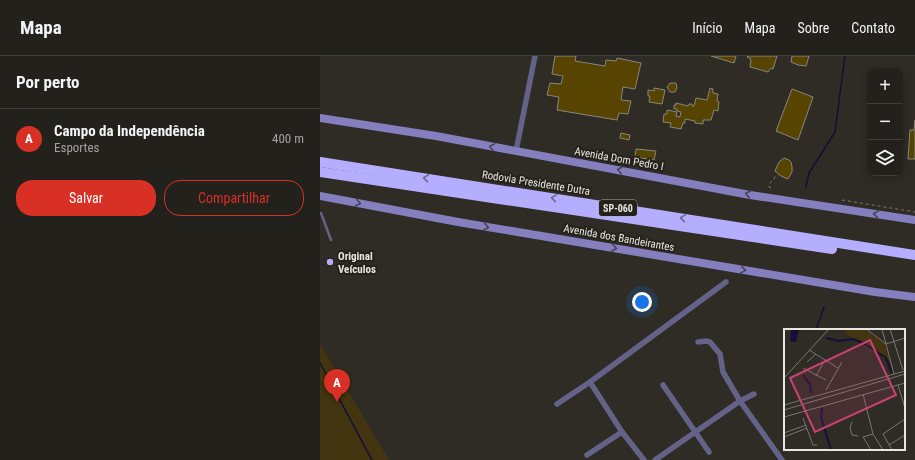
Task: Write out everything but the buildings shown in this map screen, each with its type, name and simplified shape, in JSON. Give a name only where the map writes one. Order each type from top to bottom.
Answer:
[{"type":"highway","name":"Rodovia Presidente Dutra","points":[[320,162],[915,255]]},
{"type":"highway","name":"Rodovia Presidente Dutra","points":[[320,172],[871,256],[915,261]]},
{"type":"main road","name":"Avenida Dom Pedro I","points":[[320,118],[436,136],[750,194],[915,220]]},
{"type":"main road","name":"Avenida dos Bandeirantes","points":[[320,196],[465,223],[875,292],[915,297]]},
{"type":"street","points":[[516,151],[535,56]]},
{"type":"street","points":[[557,404],[590,382],[726,282]]},
{"type":"street","points":[[698,342],[710,342],[720,354],[723,372],[740,402],[782,460]]},
{"type":"street","points":[[590,382],[622,432],[644,460]]},
{"type":"street","points":[[663,385],[709,452]]},
{"type":"street","points":[[655,460],[754,394]]},
{"type":"street","points":[[587,455],[622,432]]},
{"type":"lane","points":[[320,213],[331,240]]},
{"type":"path","points":[[772,188],[769,187],[769,184],[774,179],[774,176],[778,176]]},
{"type":"path","points":[[842,200],[915,212]]},
{"type":"shaded area","points":[[320,344],[389,460],[320,460]]},
{"type":"waterway","points":[[806,187],[809,173],[835,132],[845,56]]},
{"type":"waterway","points":[[816,329],[824,307]]},
{"type":"waterway","points":[[320,363],[372,460]]},
{"type":"place","name":"Original Veículos","points":[[330,262]]},
{"type":"place","name":"Campo da Independência","points":[[337,402]]}]
